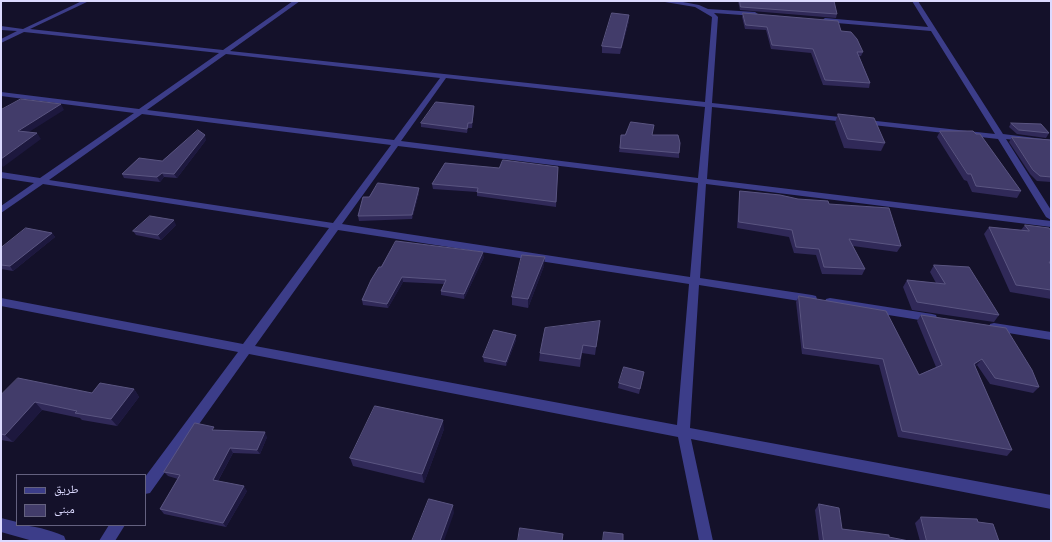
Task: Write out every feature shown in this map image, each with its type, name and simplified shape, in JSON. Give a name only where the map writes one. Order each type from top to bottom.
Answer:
[{"type":"street","points":[[1,41],[86,1]]},
{"type":"street","points":[[1,210],[297,1]]},
{"type":"street","points":[[662,1],[692,5],[709,11],[763,15]]},
{"type":"street","points":[[915,1],[1051,217]]},
{"type":"street","points":[[706,541],[683,432],[696,281],[715,17],[709,11]]},
{"type":"street","points":[[817,20],[933,29]]},
{"type":"street","points":[[1,28],[1051,142]]},
{"type":"street","points":[[146,487],[444,77]]},
{"type":"street","points":[[1,94],[1051,224]]},
{"type":"street","points":[[1,175],[941,319]]},
{"type":"street","points":[[1,302],[1051,502]]},
{"type":"street","points":[[980,325],[1051,336]]},
{"type":"street","points":[[1,525],[59,541]]},
{"type":"street","points":[[106,541],[117,526]]},
{"type":"building","points":[[740,1],[834,1],[837,14],[741,7]]},
{"type":"building","points":[[612,13],[629,15],[621,48],[602,46]]},
{"type":"building","points":[[743,13],[838,21],[841,31],[851,32],[857,39],[863,52],[857,52],[870,83],[825,80],[813,49],[772,45],[767,27],[746,25]]},
{"type":"building","points":[[21,99],[61,104],[18,131],[37,133],[1,159],[1,110]]},
{"type":"building","points":[[436,102],[474,106],[472,123],[468,123],[467,129],[421,123]]},
{"type":"building","points":[[838,114],[874,118],[885,143],[848,139]]},
{"type":"building","points":[[631,122],[654,125],[652,135],[678,135],[680,143],[679,153],[620,148],[621,135],[625,135]]},
{"type":"building","points":[[1011,123],[1041,124],[1049,133],[1019,130]]},
{"type":"building","points":[[198,130],[205,135],[174,174],[162,173],[157,177],[122,174],[139,158],[162,161]]},
{"type":"building","points":[[940,131],[973,131],[976,134],[980,134],[1021,191],[976,186],[971,174],[968,174]]},
{"type":"building","points":[[1012,137],[1051,140],[1051,177],[1040,176],[1033,170]]},
{"type":"building","points":[[503,160],[558,167],[556,202],[477,192],[478,188],[432,184],[445,163],[499,168]]},
{"type":"building","points":[[378,183],[419,188],[412,215],[358,216],[363,197],[369,197]]},
{"type":"building","points":[[740,191],[780,195],[798,199],[828,201],[829,204],[889,208],[901,246],[849,239],[865,269],[824,267],[819,249],[796,247],[792,230],[739,222]]},
{"type":"building","points":[[150,216],[174,220],[158,235],[133,231]]},
{"type":"building","points":[[1025,225],[1049,228],[1051,231],[1051,262],[1049,262],[1051,265],[1051,290],[1016,285],[989,227],[1029,231]]},
{"type":"building","points":[[26,228],[52,233],[10,266],[1,265],[1,248]]},
{"type":"building","points":[[396,241],[483,252],[464,294],[441,291],[446,280],[402,277],[387,304],[362,300],[371,280],[379,267],[381,267]]},
{"type":"building","points":[[522,255],[545,257],[528,299],[512,297]]},
{"type":"building","points":[[934,265],[969,267],[999,315],[917,302],[907,280],[945,284]]},
{"type":"building","points":[[799,296],[886,311],[919,375],[942,365],[921,315],[1006,328],[1032,370],[1039,387],[995,378],[982,359],[974,364],[1012,450],[902,431],[883,359],[804,348]]},
{"type":"building","points":[[600,321],[596,347],[583,345],[580,359],[540,353],[545,328]]},
{"type":"building","points":[[494,330],[516,335],[506,362],[483,357]]},
{"type":"building","points":[[624,367],[644,372],[640,389],[619,383]]},
{"type":"building","points":[[18,378],[92,393],[100,383],[134,389],[111,419],[75,413],[77,411],[35,402],[5,435],[1,434],[1,395]]},
{"type":"building","points":[[375,406],[443,420],[422,474],[350,458]]},
{"type":"building","points":[[195,423],[214,427],[212,430],[265,432],[257,450],[230,448],[213,480],[244,486],[223,523],[160,509],[180,475],[164,472]]},
{"type":"building","points":[[429,499],[453,505],[440,541],[412,541]]},
{"type":"building","points":[[819,504],[839,508],[842,529],[889,535],[889,537],[909,541],[824,541]]},
{"type":"building","points":[[921,517],[977,519],[978,522],[993,524],[999,541],[927,541]]},
{"type":"building","points":[[520,528],[563,534],[562,541],[518,541]]},
{"type":"building","points":[[604,532],[623,534],[623,541],[603,541]]}]
